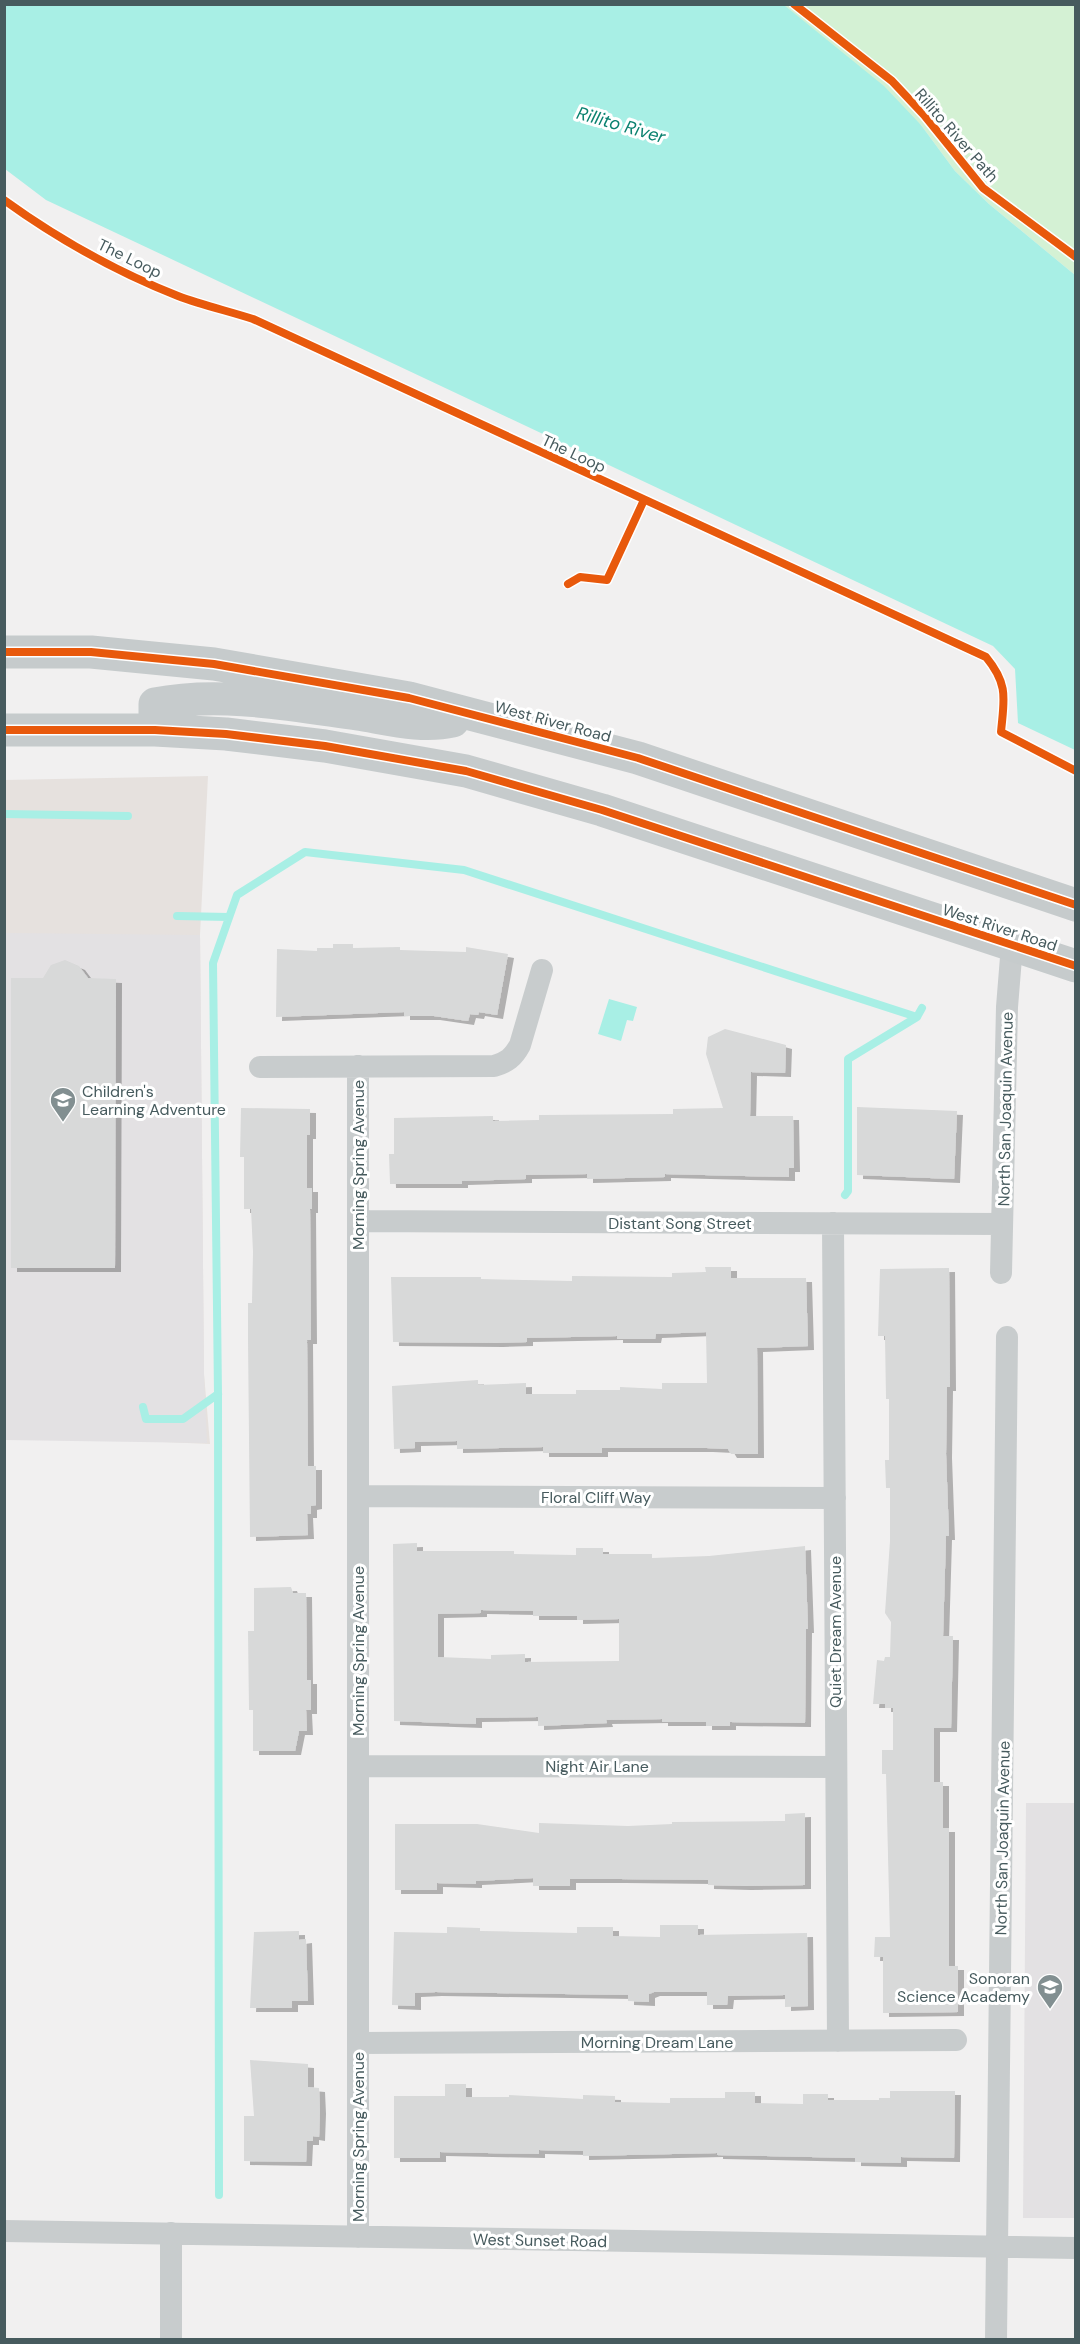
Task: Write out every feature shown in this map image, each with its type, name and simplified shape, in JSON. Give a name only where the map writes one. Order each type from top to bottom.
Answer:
[{"type":"main road","name":"West River Road","points":[[4,652],[91,652],[214,664],[346,685],[479,716],[638,758],[1076,905]]},
{"type":"main road","points":[[155,730],[155,704],[189,697],[322,709],[434,725],[479,716]]},
{"type":"main road","name":"West River Road","points":[[4,730],[155,730],[226,734],[325,746],[466,771],[602,810],[1076,966]]},
{"type":"street","name":"North San Joaquin Avenue","points":[[1001,1273],[1007,1007],[1012,945]]},
{"type":"street","points":[[260,1067],[494,1066],[506,1062],[515,1055],[520,1045],[542,970]]},
{"type":"street","name":"Morning Spring Avenue","points":[[358,1066],[358,2237]]},
{"type":"street","name":"Distant Song Street","points":[[358,1221],[1002,1224]]},
{"type":"street","name":"Quiet Dream Avenue","points":[[833,1223],[838,2041]]},
{"type":"street","name":"North San Joaquin Avenue","points":[[996,2340],[1007,1336]]},
{"type":"street","name":"Floral Cliff Way","points":[[358,1496],[835,1498]]},
{"type":"street","name":"Night Air Lane","points":[[358,1766],[836,1767]]},
{"type":"street","name":"Morning Dream Lane","points":[[358,2043],[956,2040]]},
{"type":"street","name":"West Sunset Road","points":[[4,2231],[1076,2248]]},
{"type":"street","points":[[171,2233],[171,2340]]},
{"type":"shaded area","points":[[208,776],[200,935],[204,1374],[210,1444],[5,1435],[5,780]]},
{"type":"shaded area","points":[[5,933],[200,935],[204,1374],[207,1443],[5,1440]]},
{"type":"shaded area","name":"Sonoran Science Academy","points":[[1026,1803],[1075,1803],[1075,2218],[1023,2218]]},
{"type":"green space","points":[[784,5],[1075,5],[1075,275],[989,204],[955,171],[921,125]]},
{"type":"water","name":"Rillito River","points":[[4,5],[784,5],[884,86],[921,125],[955,171],[989,204],[1075,275],[1075,750],[1018,723],[1015,669],[993,646],[46,200],[5,169]]},
{"type":"water","points":[[609,999],[637,1007],[633,1021],[627,1020],[621,1041],[598,1034]]},
{"type":"building","points":[[333,944],[353,944],[353,948],[400,947],[400,950],[466,952],[466,947],[508,954],[497,1015],[479,1012],[478,1015],[470,1014],[468,1021],[434,1016],[404,1016],[404,1012],[276,1017],[277,949],[317,951],[317,948],[333,948]]},
{"type":"building","name":"Children's Learning Adventure","points":[[65,960],[79,966],[88,978],[116,979],[115,1268],[11,1268],[11,978],[43,978],[51,965]]},
{"type":"building","points":[[725,1029],[786,1045],[785,1073],[751,1072],[750,1116],[793,1116],[794,1168],[789,1168],[789,1177],[665,1174],[665,1177],[587,1179],[587,1174],[526,1175],[526,1179],[462,1181],[462,1184],[390,1184],[389,1154],[394,1154],[394,1118],[493,1116],[493,1121],[539,1120],[539,1115],[673,1114],[673,1109],[723,1108],[706,1054],[708,1037]]},
{"type":"building","points":[[857,1107],[957,1111],[954,1179],[857,1175]]},
{"type":"building","points":[[241,1108],[310,1109],[310,1135],[307,1135],[307,1188],[312,1188],[312,1209],[310,1209],[311,1340],[307,1340],[308,1466],[316,1466],[316,1505],[311,1506],[311,1514],[307,1514],[308,1535],[250,1537],[248,1303],[252,1303],[253,1252],[251,1209],[244,1209],[244,1157],[240,1157]]},
{"type":"building","points":[[705,1267],[731,1267],[731,1278],[806,1278],[808,1346],[757,1348],[758,1454],[731,1454],[728,1449],[707,1448],[602,1448],[602,1453],[543,1453],[543,1447],[457,1449],[457,1441],[415,1442],[415,1448],[394,1449],[392,1386],[478,1380],[478,1385],[526,1383],[526,1394],[576,1394],[576,1390],[620,1390],[620,1387],[662,1389],[662,1383],[707,1383],[706,1332],[656,1334],[655,1339],[617,1339],[617,1336],[527,1338],[527,1342],[497,1343],[393,1342],[391,1277],[481,1277],[481,1279],[572,1281],[572,1276],[672,1277],[672,1273],[706,1272]]},
{"type":"building","points":[[949,1268],[950,1387],[947,1387],[946,1454],[949,1536],[946,1536],[943,1636],[953,1636],[951,1728],[934,1728],[934,1782],[943,1782],[943,1828],[949,1828],[949,1966],[958,1966],[958,2012],[883,2013],[883,1957],[874,1957],[875,1937],[890,1937],[886,1774],[882,1774],[882,1750],[893,1750],[893,1708],[885,1708],[885,1704],[873,1704],[877,1660],[884,1661],[885,1657],[890,1657],[891,1622],[885,1613],[890,1541],[890,1488],[886,1488],[885,1460],[889,1460],[889,1399],[886,1399],[885,1336],[878,1336],[880,1269]]},
{"type":"building","points":[[417,1543],[417,1551],[514,1551],[514,1554],[576,1555],[576,1548],[603,1548],[603,1554],[652,1554],[652,1558],[709,1556],[805,1546],[808,1629],[806,1629],[805,1723],[730,1722],[730,1726],[706,1726],[706,1722],[662,1722],[662,1719],[606,1720],[607,1723],[538,1726],[538,1717],[476,1718],[476,1724],[394,1721],[393,1544]],"holes":[[[481,1610],[533,1611],[533,1616],[577,1616],[577,1620],[619,1619],[619,1661],[525,1662],[525,1654],[491,1655],[491,1659],[438,1657],[438,1614],[481,1613]]]},
{"type":"building","points":[[291,1587],[293,1593],[306,1593],[307,1680],[311,1680],[311,1710],[306,1710],[307,1731],[299,1731],[295,1751],[253,1751],[253,1710],[249,1710],[248,1631],[254,1631],[254,1588]]},
{"type":"building","points":[[805,1813],[805,1885],[745,1886],[708,1885],[708,1880],[570,1879],[570,1886],[533,1886],[533,1878],[476,1881],[476,1884],[437,1883],[437,1890],[395,1890],[395,1824],[477,1824],[539,1833],[539,1823],[628,1826],[672,1824],[672,1822],[785,1821],[785,1814]]},
{"type":"building","points":[[660,1925],[698,1925],[698,1935],[807,1933],[808,2006],[785,2007],[785,1995],[728,1996],[727,2005],[707,2005],[707,1992],[654,1992],[649,1994],[649,2002],[628,2001],[628,1995],[436,1992],[415,1993],[415,2006],[392,2005],[394,1932],[447,1933],[447,1927],[480,1928],[480,1931],[577,1933],[577,1927],[613,1927],[613,1936],[660,1937]]},
{"type":"building","points":[[299,1931],[299,1940],[306,1939],[308,2001],[292,2001],[292,2008],[250,2008],[254,1932]]},
{"type":"building","points":[[250,2060],[308,2064],[308,2087],[319,2088],[320,2110],[319,2137],[313,2136],[313,2141],[307,2141],[306,2162],[244,2161],[244,2116],[254,2116]]},
{"type":"building","points":[[445,2084],[466,2084],[466,2097],[509,2097],[509,2095],[583,2099],[583,2095],[615,2096],[615,2102],[670,2103],[670,2098],[725,2098],[725,2092],[755,2092],[755,2103],[803,2104],[803,2094],[828,2094],[828,2100],[879,2100],[879,2098],[890,2098],[890,2091],[955,2091],[954,2158],[901,2157],[901,2163],[855,2162],[855,2158],[717,2155],[717,2153],[583,2156],[583,2151],[539,2150],[539,2154],[440,2152],[440,2158],[394,2158],[394,2096],[445,2096]]},
{"type":"waterway","points":[[4,814],[128,816]]},
{"type":"waterway","points":[[219,2195],[218,1394],[213,963],[237,895],[305,852],[464,870],[917,1017],[922,1008]]},
{"type":"waterway","points":[[177,916],[229,917]]},
{"type":"waterway","points":[[845,1195],[848,1191],[848,1059],[917,1017]]},
{"type":"waterway","points":[[143,1407],[146,1419],[183,1419],[218,1394]]},
{"type":"cycle path","name":"Rillito River Path","points":[[794,4],[892,81],[924,115],[983,188],[1076,257]]},
{"type":"cycle path","name":"The Loop","points":[[4,200],[67,241],[155,287],[253,319],[986,657],[1002,684],[1004,701],[1001,732],[1076,771]]},
{"type":"cycle path","points":[[568,584],[580,577],[607,580],[644,500]]},
{"type":"cycle path","points":[[4,652],[91,652],[214,664],[409,698],[638,758],[1076,905]]},
{"type":"cycle path","points":[[4,730],[155,730],[226,734],[325,746],[466,771],[602,810],[1076,966]]},
{"type":"place","name":"Children's Learning Adventure","points":[[63,1123]]},
{"type":"place","name":"Sonoran Science Academy","points":[[1050,2010]]}]
